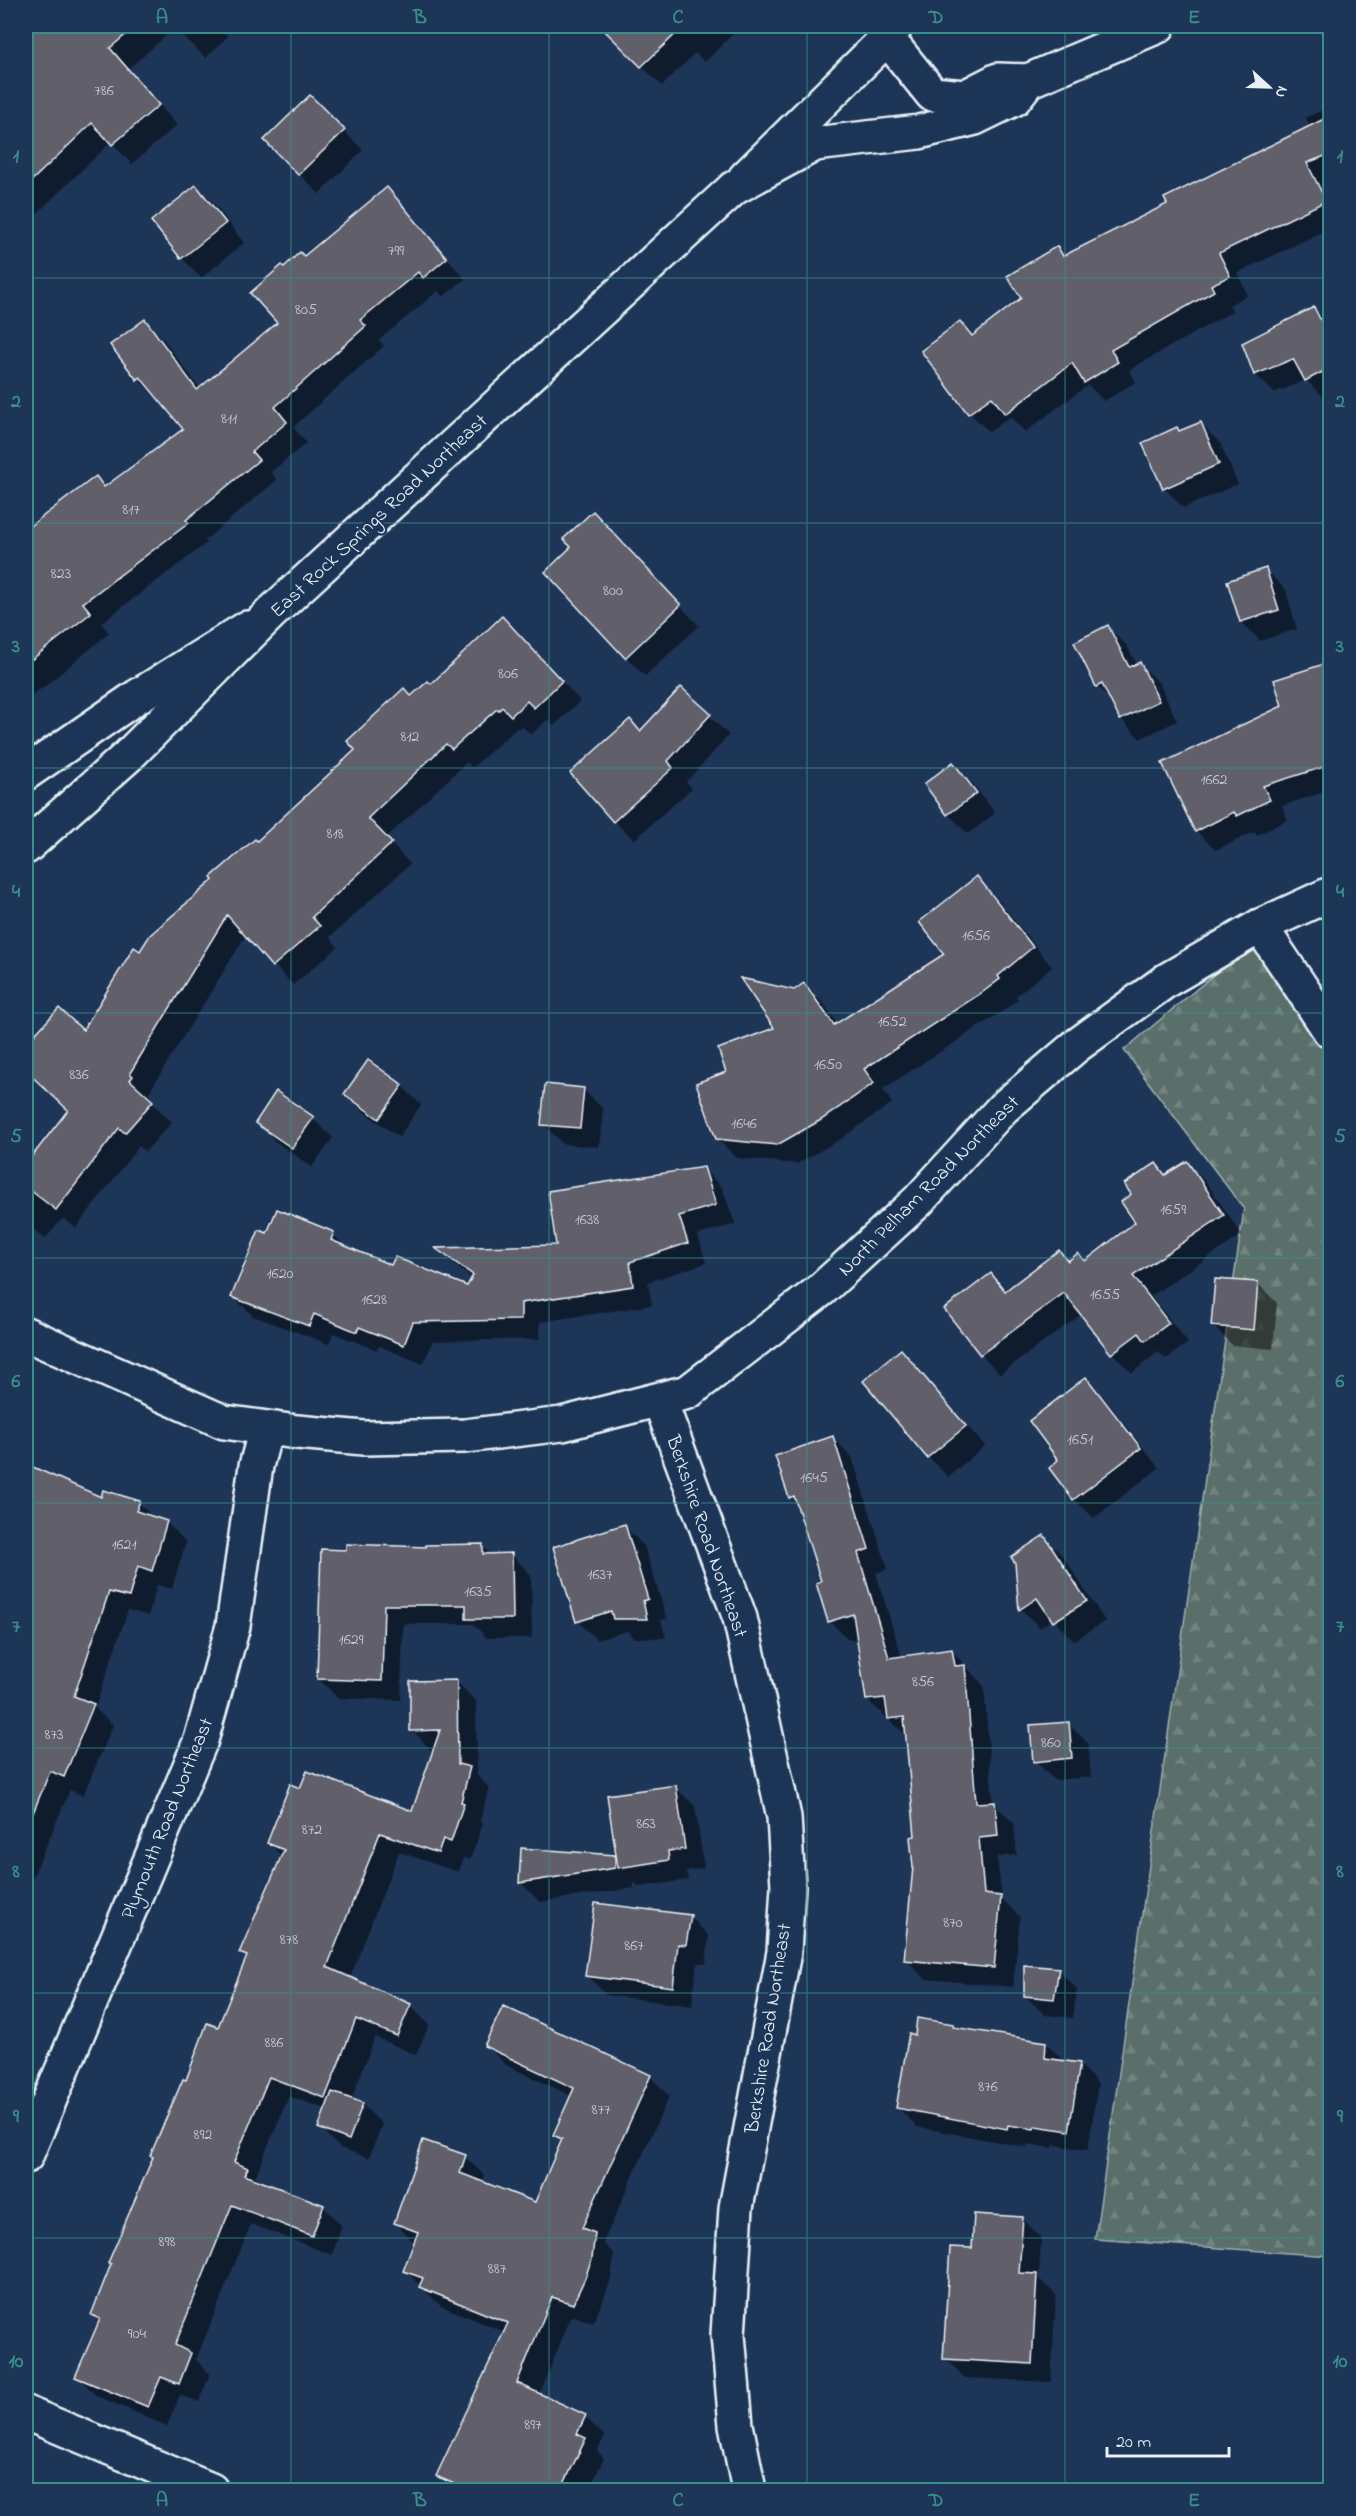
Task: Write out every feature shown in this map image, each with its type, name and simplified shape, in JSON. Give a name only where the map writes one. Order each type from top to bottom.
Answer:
[{"type":"street","points":[[734,188],[892,32],[932,94],[965,97],[998,80],[1028,81],[1158,26]]},
{"type":"street","points":[[734,188],[815,144],[919,132],[975,118],[1014,99],[1028,81]]},
{"type":"street","name":"East Rock Springs Road Northeast","points":[[26,847],[128,756],[271,613],[734,188]]},
{"type":"street","points":[[26,773],[138,696],[271,613]]},
{"type":"street","name":"North Pelham Road Northeast","points":[[26,1334],[224,1422],[266,1429],[364,1438],[465,1436],[562,1424],[660,1401],[688,1392],[821,1290],[918,1200],[1004,1108],[1076,1046],[1167,980],[1260,926],[1330,894]]},
{"type":"street","points":[[1260,926],[1330,1031]]},
{"type":"street","name":"Berkshire Road Northeast","points":[[660,1401],[740,1618],[784,1817],[788,1886],[784,1952],[736,2208],[729,2335],[736,2425],[749,2490]]},
{"type":"street","name":"Plymouth Road Northeast","points":[[26,2157],[201,1740],[233,1626],[256,1466],[266,1429]]},
{"type":"street","points":[[26,2413],[211,2490]]},
{"type":"green space","points":[[1260,936],[1330,1047],[1330,2256],[1095,2239],[1244,1209],[1124,1050]]},
{"type":"building","points":[[26,26],[136,26],[110,48],[159,105],[112,145],[92,123],[26,186]]},
{"type":"building","points":[[600,26],[684,26],[641,67]]},
{"type":"building","points":[[310,95],[345,130],[298,175],[264,140]]},
{"type":"building","points":[[1330,116],[1330,154],[1307,163],[1326,201],[1219,253],[1230,276],[1211,285],[1214,291],[1111,350],[1118,362],[1084,383],[1072,363],[1005,414],[992,397],[968,414],[921,351],[960,321],[972,336],[1021,298],[1007,276],[1057,246],[1063,256],[1167,204],[1164,198]]},
{"type":"building","points":[[196,185],[226,223],[181,259],[151,221]]},
{"type":"building","points":[[387,187],[447,258],[423,278],[418,272],[360,320],[366,326],[275,407],[287,422],[252,452],[259,460],[186,520],[189,523],[83,603],[91,613],[26,664],[26,529],[96,476],[104,487],[183,429],[140,377],[137,380],[110,345],[145,319],[197,390],[277,323],[250,293],[300,252],[304,256]]},
{"type":"building","points":[[1314,307],[1330,339],[1330,368],[1305,381],[1293,359],[1254,375],[1242,343]]},
{"type":"building","points":[[1201,422],[1219,464],[1163,489],[1142,443],[1177,427],[1179,431]]},
{"type":"building","points":[[593,511],[681,605],[625,658],[545,572],[571,547],[563,539]]},
{"type":"building","points":[[1266,568],[1279,610],[1240,622],[1227,581]]},
{"type":"building","points":[[502,616],[562,681],[534,708],[527,701],[511,716],[502,707],[497,709],[452,749],[446,744],[368,818],[392,843],[312,917],[320,926],[272,967],[227,915],[130,1073],[133,1076],[130,1080],[153,1101],[125,1133],[119,1128],[56,1210],[26,1187],[26,1164],[68,1110],[26,1071],[26,1044],[59,1008],[83,1030],[134,947],[140,951],[150,935],[213,880],[211,877],[255,839],[257,841],[355,750],[347,741],[404,688],[411,696],[428,681],[431,684]]},
{"type":"building","points":[[1108,625],[1129,667],[1140,662],[1159,701],[1120,720],[1102,684],[1096,687],[1074,642]]},
{"type":"building","points":[[1330,662],[1330,765],[1263,786],[1270,800],[1237,816],[1234,812],[1195,832],[1162,763],[1282,706],[1274,680]]},
{"type":"building","points":[[681,687],[711,714],[668,761],[673,768],[613,822],[570,773],[630,719],[640,731]]},
{"type":"building","points":[[953,762],[977,793],[947,815],[924,784]]},
{"type":"building","points":[[977,876],[1033,947],[998,976],[1000,979],[983,992],[864,1069],[874,1083],[821,1120],[777,1145],[716,1139],[696,1083],[726,1072],[718,1049],[774,1028],[740,978],[794,990],[804,983],[834,1025],[944,954],[919,922]]},
{"type":"building","points":[[368,1060],[403,1085],[379,1119],[344,1094]]},
{"type":"building","points":[[545,1084],[584,1088],[580,1128],[541,1125]]},
{"type":"building","points":[[276,1091],[314,1117],[292,1148],[255,1123]]},
{"type":"building","points":[[1187,1161],[1224,1215],[1133,1276],[1169,1323],[1145,1341],[1139,1333],[1111,1354],[1064,1293],[980,1355],[944,1309],[991,1273],[1005,1291],[1059,1250],[1068,1261],[1078,1253],[1085,1261],[1135,1222],[1121,1202],[1131,1194],[1124,1184],[1156,1163],[1165,1175]]},
{"type":"building","points":[[704,1167],[716,1205],[679,1216],[688,1243],[630,1262],[633,1286],[521,1303],[521,1320],[413,1322],[404,1345],[359,1327],[357,1332],[314,1314],[309,1326],[231,1297],[259,1230],[267,1233],[277,1209],[334,1232],[331,1240],[391,1265],[395,1257],[467,1286],[473,1275],[435,1248],[556,1245],[548,1191]]},
{"type":"building","points":[[1215,1279],[1258,1282],[1254,1330],[1211,1326]]},
{"type":"building","points":[[901,1349],[966,1426],[927,1458],[863,1381]]},
{"type":"building","points":[[1086,1377],[1141,1448],[1073,1500],[1049,1468],[1058,1460],[1029,1421]]},
{"type":"building","points":[[833,1436],[869,1549],[858,1553],[889,1658],[952,1649],[955,1666],[965,1665],[976,1803],[995,1802],[998,1836],[979,1838],[984,1894],[1001,1896],[994,1968],[904,1960],[913,1867],[910,1837],[915,1836],[904,1717],[888,1719],[885,1698],[866,1700],[853,1614],[828,1622],[816,1583],[821,1581],[794,1496],[789,1498],[775,1456]]},
{"type":"building","points":[[26,1464],[101,1497],[103,1490],[140,1501],[136,1511],[167,1521],[152,1571],[138,1566],[129,1597],[109,1592],[74,1696],[94,1704],[64,1777],[50,1771],[27,1828]]},
{"type":"building","points":[[625,1524],[648,1599],[643,1601],[647,1619],[613,1619],[611,1611],[576,1622],[553,1547]]},
{"type":"building","points":[[1044,1535],[1087,1601],[1053,1622],[1037,1598],[1019,1610],[1015,1563],[1011,1557]]},
{"type":"building","points":[[346,1544],[426,1547],[426,1545],[483,1544],[483,1554],[512,1553],[513,1619],[466,1619],[466,1605],[384,1605],[382,1681],[317,1679],[321,1549],[346,1550]]},
{"type":"building","points":[[457,1680],[458,1764],[470,1767],[461,1802],[464,1803],[451,1842],[443,1839],[438,1853],[380,1833],[327,1967],[411,2004],[397,2036],[356,2019],[325,2098],[269,2077],[234,2162],[248,2168],[244,2175],[324,2205],[312,2236],[232,2205],[175,2345],[191,2353],[179,2384],[161,2377],[148,2407],[75,2377],[100,2319],[91,2315],[111,2264],[108,2263],[153,2157],[150,2156],[183,2079],[186,2080],[207,2023],[218,2027],[247,1956],[239,1953],[284,1850],[267,1843],[290,1784],[300,1788],[307,1771],[412,1811],[440,1730],[410,1731],[410,1681]]},
{"type":"building","points":[[1069,1722],[1072,1758],[1033,1762],[1030,1725]]},
{"type":"building","points":[[676,1785],[685,1849],[668,1851],[669,1860],[618,1868],[607,1795]]},
{"type":"building","points":[[521,1848],[615,1855],[615,1868],[519,1883]]},
{"type":"building","points":[[595,1903],[691,1915],[686,1945],[678,1944],[673,1987],[585,1976]]},
{"type":"building","points":[[1024,1965],[1059,1968],[1054,1999],[1024,1996]]},
{"type":"building","points":[[503,2006],[651,2075],[582,2228],[595,2233],[592,2258],[585,2278],[573,2304],[552,2297],[517,2383],[586,2415],[577,2434],[586,2438],[561,2490],[468,2490],[436,2476],[508,2323],[419,2287],[423,2278],[403,2271],[418,2232],[394,2223],[423,2140],[466,2155],[460,2173],[535,2202],[562,2139],[553,2135],[574,2088],[484,2046]]},
{"type":"building","points":[[917,2018],[954,2024],[953,2027],[1046,2042],[1045,2058],[1080,2063],[1069,2131],[1008,2125],[1007,2129],[896,2108],[909,2033],[915,2035]]},
{"type":"building","points":[[332,2092],[363,2103],[349,2140],[318,2128]]},
{"type":"building","points":[[974,2214],[1023,2217],[1019,2273],[1037,2274],[1032,2364],[943,2359],[950,2247],[972,2248]]}]
